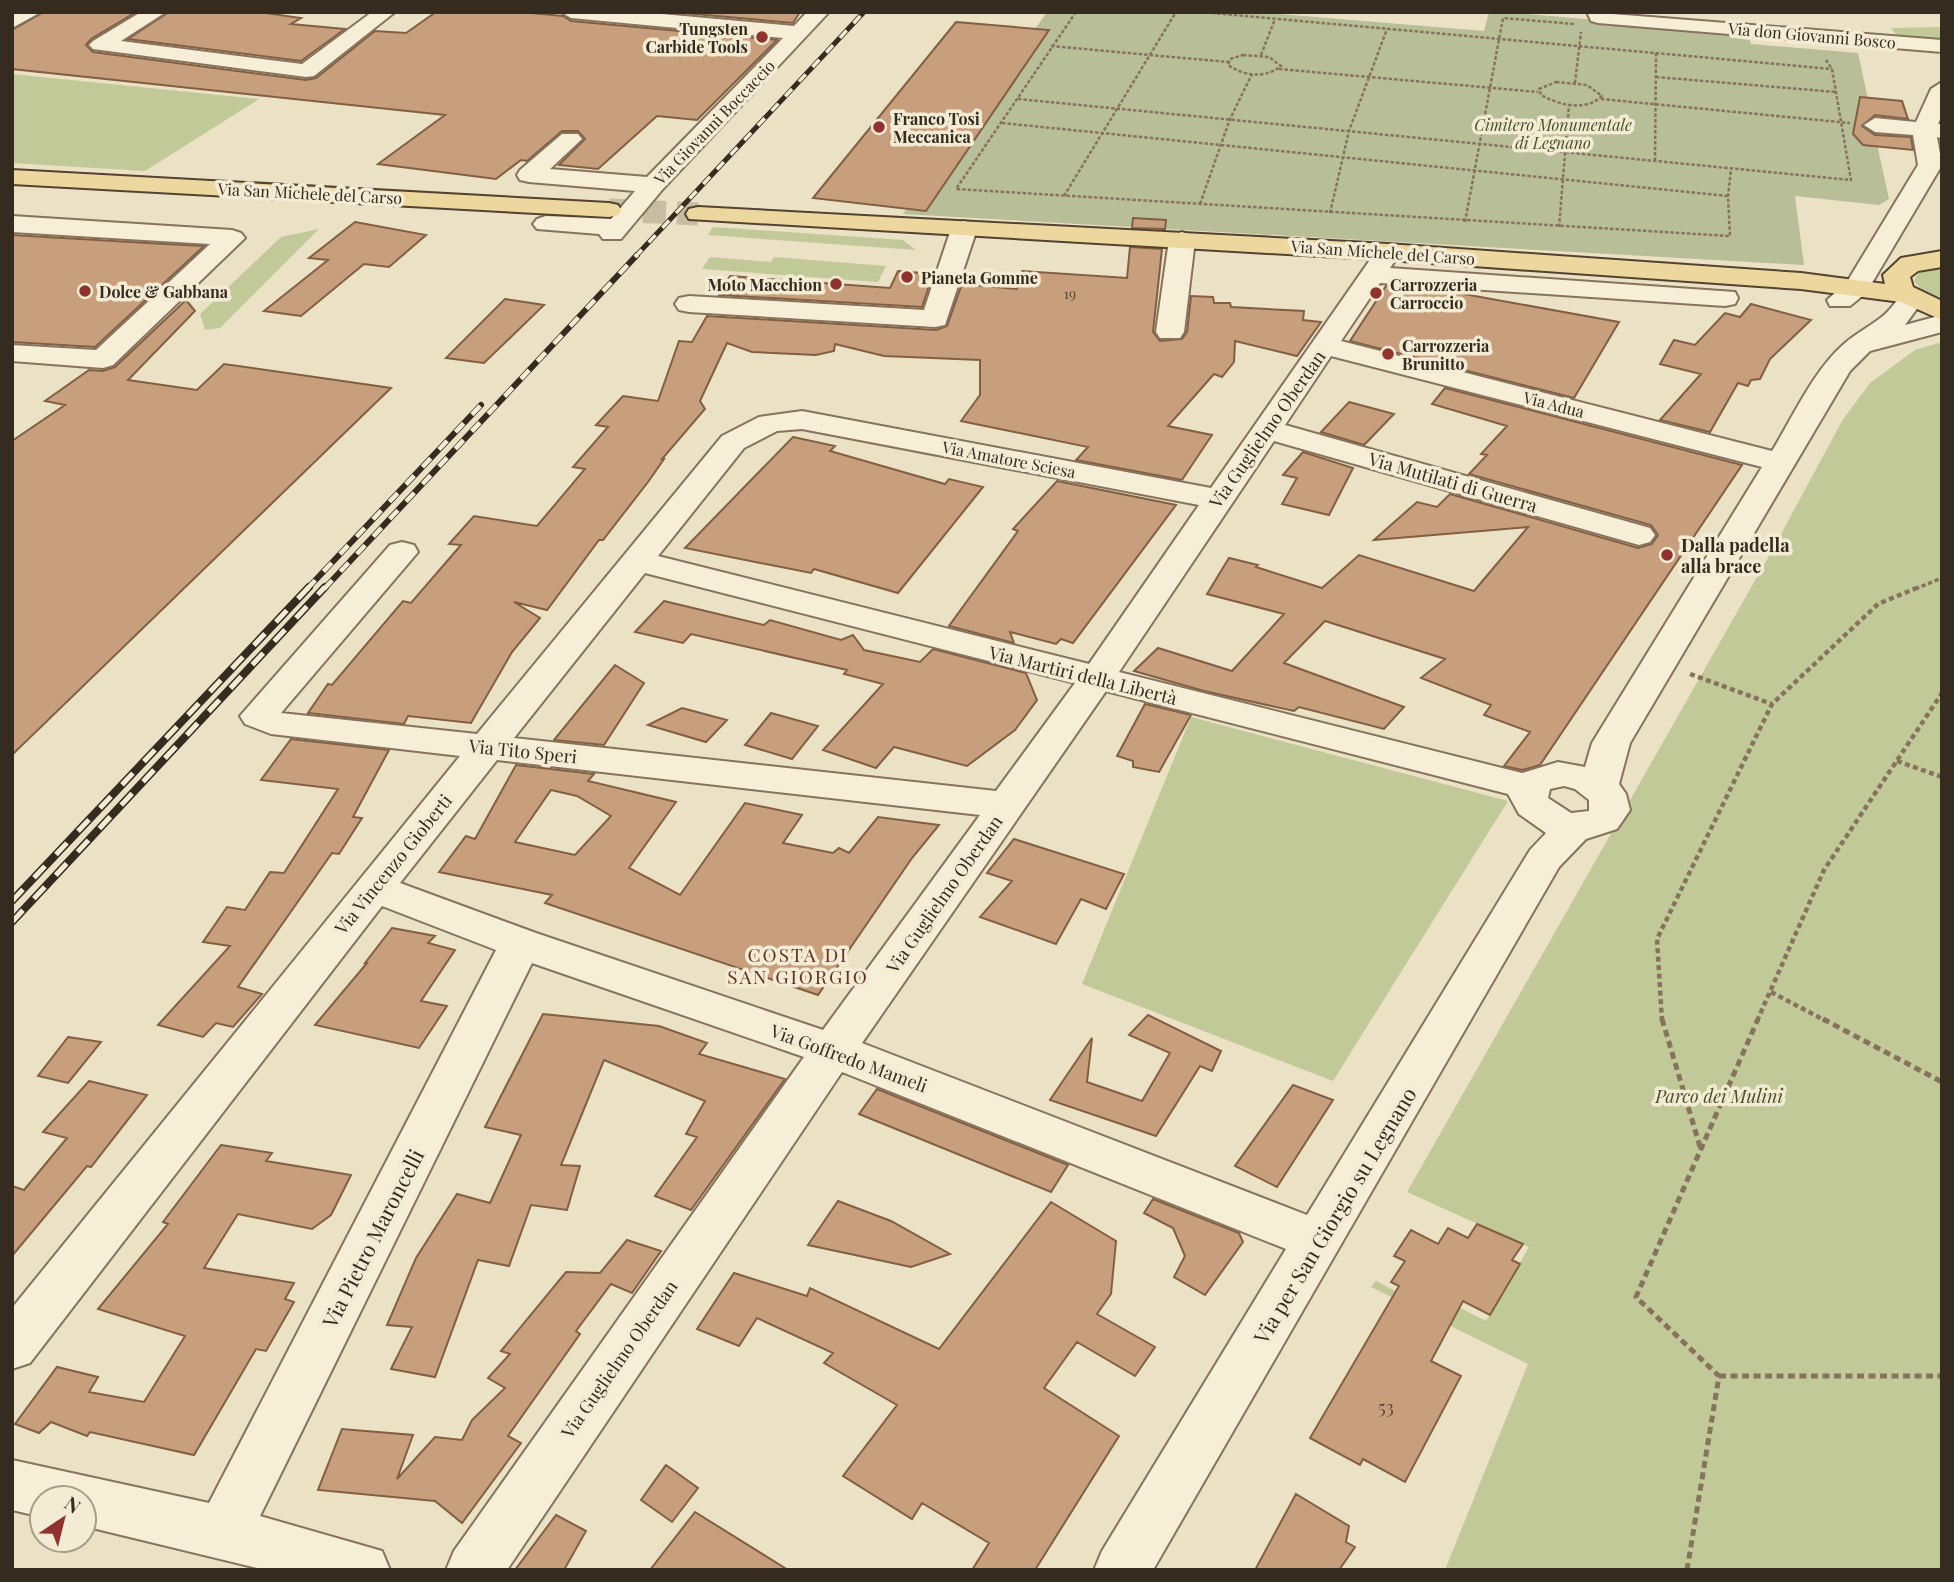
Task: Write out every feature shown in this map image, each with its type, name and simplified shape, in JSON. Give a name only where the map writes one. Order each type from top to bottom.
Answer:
[{"type":"main road","name":"Via San Michele del Carso","points":[[53,179],[612,223]]},
{"type":"main road","name":"Via San Michele del Carso","points":[[698,214],[1388,252],[1801,281],[1853,288],[1904,289],[1942,312]]},
{"type":"main road","points":[[1904,289],[1910,264],[1941,259]]},
{"type":"street","points":[[12,22],[31,12]]},
{"type":"street","points":[[156,12],[100,45],[306,71],[384,12]]},
{"type":"street","points":[[571,12],[798,33]]},
{"type":"street","name":"Via Giovanni Boccaccio","points":[[612,223],[653,185],[819,12]]},
{"type":"street","name":"Via don Giovanni Bosco","points":[[1595,14],[1942,46]]},
{"type":"street","points":[[332,69],[406,19]]},
{"type":"street","points":[[1852,47],[1942,55]]},
{"type":"street","points":[[1853,288],[1930,165],[1933,130],[1942,89]]},
{"type":"street","points":[[1868,124],[1933,130]]},
{"type":"street","points":[[570,139],[529,174],[653,185]]},
{"type":"street","points":[[12,177],[53,179]]},
{"type":"street","points":[[546,224],[612,223]]},
{"type":"street","points":[[12,224],[232,238],[103,359],[12,353]]},
{"type":"street","points":[[689,304],[935,319],[964,229]]},
{"type":"street","points":[[1170,332],[1182,240]]},
{"type":"street","name":"Via Guglielmo Oberdan","points":[[474,1570],[833,1050],[1097,678],[1388,252]]},
{"type":"street","name":"Via San Michele del Carso","points":[[1373,275],[1726,298]]},
{"type":"street","points":[[1587,781],[1838,366],[1858,347],[1895,320],[1904,289]]},
{"type":"street","points":[[1858,347],[1942,323]]},
{"type":"street","name":"Via Adua","points":[[1326,346],[1781,463]]},
{"type":"street","name":"Via Amatore Sciesa","points":[[802,420],[1217,499]]},
{"type":"street","name":"Via Vincenzo Gioberti","points":[[12,1347],[374,888],[733,442],[769,423],[802,420]]},
{"type":"street","name":"Via Mutilati di Guerra","points":[[1267,429],[1639,535]]},
{"type":"street","name":"Via Tito Speri","points":[[402,552],[258,716],[271,723],[1006,806]]},
{"type":"street","name":"Via Martiri della Libertà","points":[[637,561],[1097,678],[1549,823]]},
{"type":"street","points":[[1542,777],[1587,781],[1607,794],[1611,810],[1599,823],[1549,823],[1542,777]]},
{"type":"street","name":"Via per San Giorgio su Legnano","points":[[1122,1570],[1320,1241],[1549,823]]},
{"type":"street","name":"Via Goffredo Mameli","points":[[374,888],[521,943],[833,1050],[1320,1241]]},
{"type":"street","name":"Via Pietro Maroncelli","points":[[223,1532],[521,943]]},
{"type":"street","points":[[98,1504],[223,1532],[362,1570]]},
{"type":"path","points":[[1076,12],[956,188],[1465,222],[1730,236],[1728,196],[1731,169]]},
{"type":"path","points":[[1064,196],[1176,12]]},
{"type":"path","points":[[1201,12],[1832,69]]},
{"type":"path","points":[[1465,222],[1503,18],[1581,25],[1575,83]]},
{"type":"path","points":[[1261,55],[1275,19]]},
{"type":"path","points":[[1330,213],[1349,131],[1387,29]]},
{"type":"path","points":[[1051,46],[1228,62],[1243,55],[1261,55],[1275,60],[1281,66],[1279,69]]},
{"type":"path","points":[[1724,50],[1726,59]]},
{"type":"path","points":[[1655,161],[1656,53]]},
{"type":"path","points":[[1018,99],[1851,180],[1832,69],[1829,61],[1816,60]]},
{"type":"path","points":[[1228,62],[1236,71],[1252,74],[1279,69],[1538,92],[1552,101],[1569,105],[1589,104],[1601,99],[1868,124]]},
{"type":"path","points":[[1200,204],[1230,119],[1252,74]]},
{"type":"path","points":[[1656,78],[1836,92]]},
{"type":"path","points":[[1538,92],[1548,84],[1575,83],[1597,90],[1601,99]]},
{"type":"path","points":[[1559,227],[1563,152],[1569,105]]},
{"type":"path","points":[[1001,123],[1728,196]]},
{"type":"path","points":[[1702,1151],[1663,1029],[1657,939],[1772,704],[1878,604],[1942,578]]},
{"type":"path","points":[[1660,663],[1772,704]]},
{"type":"path","points":[[1942,693],[1824,870],[1636,1297],[1719,1376],[1942,1376]]},
{"type":"path","points":[[1897,761],[1942,777]]},
{"type":"path","points":[[1771,992],[1942,1082]]},
{"type":"path","points":[[1687,1570],[1719,1376]]},
{"type":"green space","name":"Cimitero Monumentale di Legnano","points":[[1047,12],[1255,12],[1484,31],[1489,12],[1505,12],[1747,33],[1751,44],[1858,53],[1869,104],[1882,115],[1873,117],[1877,132],[1888,136],[1877,144],[1889,199],[1879,205],[1795,196],[1804,265],[903,214]]},
{"type":"green space","points":[[1942,27],[1942,43],[1900,40],[1891,28]]},
{"type":"green space","points":[[12,74],[259,99],[145,171],[12,163]]},
{"type":"green space","points":[[713,227],[903,240],[916,250],[708,235]]},
{"type":"green space","points":[[319,229],[220,328],[205,330],[200,314],[281,237]]},
{"type":"green space","points":[[710,257],[771,262],[774,257],[886,266],[878,282],[702,269]]},
{"type":"green space","points":[[1942,266],[1942,303],[1926,295],[1914,281],[1921,272]]},
{"type":"green space","name":"Parco dei Mulini","points":[[1942,342],[1942,1570],[1445,1570],[1528,1364],[1371,1287],[1376,1281],[1432,1310],[1441,1298],[1486,1321],[1529,1247],[1407,1192],[1773,549],[1842,421],[1870,383],[1915,350]]},
{"type":"green space","points":[[1191,717],[1508,801],[1333,1081],[1082,984]]},
{"type":"building","points":[[44,12],[136,12],[91,39],[86,45],[93,52],[306,80],[316,78],[375,31],[406,33],[436,12],[520,12],[563,16],[571,21],[777,40],[697,120],[657,116],[598,169],[559,165],[585,139],[578,131],[562,131],[527,161],[521,160],[496,179],[378,164],[445,115],[12,69],[12,30]]},
{"type":"building","points":[[169,12],[259,12],[301,18],[291,24],[345,29],[301,61],[128,39]]},
{"type":"building","points":[[672,12],[800,12],[793,23]]},
{"type":"building","points":[[956,22],[1049,30],[926,211],[813,198]]},
{"type":"building","points":[[1860,97],[1902,101],[1908,119],[1875,115],[1862,126],[1875,135],[1911,137],[1913,150],[1863,145],[1853,134]]},
{"type":"building","points":[[1133,218],[1166,220],[1165,229],[1132,228]]},
{"type":"building","points":[[355,222],[426,235],[389,267],[364,264],[301,316],[264,311],[328,260],[309,258]]},
{"type":"building","name":"Dolce & Gabbana","points":[[12,235],[204,246],[95,347],[12,342]]},
{"type":"building","points":[[1130,247],[1162,249],[1153,332],[1160,341],[1182,339],[1187,332],[1191,296],[1213,297],[1214,303],[1230,303],[1231,307],[1304,311],[1303,320],[1321,322],[1297,356],[1235,341],[1234,362],[1222,377],[1214,374],[1168,426],[1212,435],[1182,480],[1076,460],[1088,447],[961,421],[980,395],[980,360],[884,356],[835,344],[834,351],[816,355],[752,352],[727,343],[700,401],[705,409],[662,459],[648,482],[603,540],[599,540],[547,610],[514,602],[540,618],[512,652],[471,723],[408,716],[404,724],[308,713],[328,684],[332,685],[403,601],[411,603],[461,545],[449,544],[474,516],[537,526],[585,469],[573,467],[608,427],[596,425],[623,396],[658,401],[679,341],[692,342],[707,316],[936,330],[947,326],[962,284],[1017,289],[1022,271],[1127,278]]},
{"type":"building","points":[[898,271],[933,274],[922,307],[719,295],[730,276],[890,288]]},
{"type":"building","points":[[1386,286],[1436,289],[1619,322],[1574,398],[1350,341]]},
{"type":"building","points":[[505,299],[544,305],[484,363],[446,358]]},
{"type":"building","points":[[186,300],[195,311],[128,380],[197,390],[224,364],[391,388],[12,755],[12,441],[65,405],[45,401],[89,370],[103,371],[115,367]]},
{"type":"building","points":[[1751,304],[1811,320],[1770,359],[1760,379],[1751,380],[1748,386],[1738,383],[1710,432],[1660,420],[1701,374],[1660,364],[1674,340],[1695,345],[1725,313],[1740,317]]},
{"type":"building","points":[[1445,388],[1742,465],[1540,765],[1522,770],[1504,766],[1530,732],[1484,715],[1491,705],[1421,678],[1445,659],[1325,621],[1284,663],[1404,707],[1384,729],[1299,707],[1294,711],[1204,691],[1134,671],[1158,648],[1232,671],[1284,614],[1207,594],[1229,558],[1258,565],[1256,567],[1322,588],[1359,555],[1474,591],[1528,527],[1374,540],[1417,502],[1437,507],[1450,494],[1638,548],[1652,544],[1658,535],[1651,525],[1469,474],[1487,455],[1481,454],[1507,426],[1432,404]]},
{"type":"building","points":[[1349,402],[1394,414],[1364,445],[1321,432]]},
{"type":"building","points":[[793,437],[835,446],[830,451],[945,484],[949,479],[983,487],[898,593],[814,569],[811,573],[685,548]]},
{"type":"building","points":[[1303,452],[1353,468],[1329,515],[1282,504],[1297,478],[1283,475]]},
{"type":"building","points":[[1057,481],[1176,505],[1073,643],[1061,639],[1056,644],[1010,632],[1014,643],[949,626],[1018,531],[1013,529]]},
{"type":"building","points":[[664,601],[764,625],[770,620],[841,640],[853,635],[864,650],[920,662],[933,649],[1026,673],[1037,700],[1015,730],[967,766],[894,747],[876,768],[823,750],[883,684],[844,674],[847,670],[691,634],[683,643],[635,632]]},
{"type":"building","points":[[615,665],[644,683],[604,745],[554,740]]},
{"type":"building","points":[[1145,704],[1191,715],[1159,772],[1133,767],[1133,761],[1117,756]]},
{"type":"building","points":[[682,708],[727,720],[706,742],[648,725]]},
{"type":"building","points":[[771,713],[818,726],[792,759],[745,745]]},
{"type":"building","points":[[291,739],[389,750],[353,817],[362,818],[339,854],[332,853],[238,987],[262,994],[233,1027],[216,1023],[203,1037],[158,1025],[230,946],[203,942],[227,907],[245,910],[270,872],[284,873],[338,789],[261,780]]},
{"type":"building","points":[[516,765],[594,774],[588,781],[676,802],[629,868],[680,895],[745,803],[802,815],[783,843],[833,853],[839,848],[849,853],[878,817],[939,825],[912,858],[818,995],[545,903],[552,895],[439,872],[466,836],[475,839]],"holes":[[[551,790],[577,796],[611,816],[575,855],[515,842]]]},
{"type":"building","points":[[1014,839],[1124,874],[1106,909],[1081,899],[1056,944],[980,917],[1012,881],[987,873]]},
{"type":"building","points":[[392,928],[435,936],[428,943],[455,950],[421,1001],[447,1006],[419,1048],[315,1025],[367,963]]},
{"type":"building","points":[[543,1014],[659,1026],[707,1043],[699,1054],[785,1079],[691,1210],[655,1196],[697,1137],[686,1134],[705,1101],[604,1060],[561,1165],[580,1166],[567,1210],[531,1205],[509,1266],[478,1260],[435,1377],[391,1369],[412,1327],[387,1325],[416,1258],[457,1194],[490,1203],[521,1135],[485,1127]]},
{"type":"building","points":[[1148,1015],[1221,1051],[1212,1071],[1200,1066],[1156,1136],[1050,1100],[1092,1038],[1087,1082],[1142,1101],[1170,1053],[1129,1035]]},
{"type":"building","points":[[68,1037],[101,1042],[68,1083],[38,1076]]},
{"type":"building","points":[[89,1081],[147,1095],[91,1167],[87,1166],[12,1256],[12,1186],[24,1190],[67,1138],[43,1132]]},
{"type":"building","points":[[1293,1085],[1333,1100],[1277,1187],[1235,1166]]},
{"type":"building","points":[[877,1089],[1068,1165],[1051,1192],[859,1114]]},
{"type":"building","points":[[221,1145],[272,1153],[266,1161],[351,1175],[331,1215],[312,1229],[238,1214],[204,1268],[294,1283],[285,1299],[294,1302],[266,1351],[256,1349],[194,1455],[90,1432],[87,1436],[51,1422],[39,1433],[15,1424],[57,1367],[98,1377],[89,1392],[144,1402],[185,1336],[98,1309],[168,1224],[163,1222]]},
{"type":"building","points":[[1153,1199],[1239,1233],[1243,1242],[1205,1295],[1174,1277],[1185,1256],[1173,1228],[1144,1213]]},
{"type":"building","points":[[838,1201],[891,1221],[950,1254],[911,1267],[808,1245]]},
{"type":"building","points":[[1051,1202],[1116,1241],[1111,1294],[1097,1314],[1155,1347],[1135,1376],[1077,1342],[1044,1388],[1119,1436],[1035,1570],[972,1570],[989,1543],[922,1503],[912,1519],[843,1476],[897,1405],[824,1363],[833,1353],[757,1318],[739,1346],[697,1329],[734,1273],[807,1296],[810,1288],[939,1349]]},
{"type":"building","points":[[1477,1224],[1523,1244],[1512,1260],[1520,1264],[1490,1315],[1463,1301],[1431,1361],[1461,1376],[1405,1482],[1363,1459],[1360,1465],[1310,1438],[1399,1286],[1391,1282],[1405,1261],[1394,1256],[1411,1230],[1438,1244],[1448,1228],[1468,1238]]},
{"type":"building","points":[[627,1240],[661,1251],[632,1293],[611,1284],[576,1331],[580,1334],[508,1436],[521,1443],[462,1523],[435,1501],[318,1490],[342,1429],[413,1435],[397,1479],[435,1437],[462,1440],[472,1420],[505,1388],[488,1378],[510,1354],[501,1351],[566,1272],[600,1273]]},
{"type":"building","points":[[666,1465],[698,1488],[672,1522],[641,1500]]},
{"type":"building","points":[[1296,1494],[1349,1526],[1346,1542],[1355,1547],[1339,1570],[1255,1570]]},
{"type":"building","points":[[695,1512],[788,1570],[650,1570]]},
{"type":"building","points":[[556,1515],[586,1531],[564,1570],[515,1570]]},
{"type":"tunnel","points":[[609,210],[698,214]]},
{"type":"railway","points":[[635,257],[864,12]]},
{"type":"railway","points":[[324,589],[637,255]]},
{"type":"railway","points":[[307,589],[481,405]]},
{"type":"railway","points":[[12,901],[309,587]]},
{"type":"railway","points":[[12,922],[325,587]]},
{"type":"place","name":"Tungsten Carbide Tools","points":[[762,37]]},
{"type":"place","name":"Franco Tosi Meccanica","points":[[879,127]]},
{"type":"place","name":"Pianeta Gomme","points":[[907,277]]},
{"type":"place","name":"Moto Macchion","points":[[836,284]]},
{"type":"place","name":"Dolce & Gabbana","points":[[85,291]]},
{"type":"place","name":"Carrozzeria Carroccio","points":[[1376,293]]},
{"type":"place","name":"Carrozzeria Brunitto","points":[[1388,354]]},
{"type":"place","name":"Dalla padella alla brace","points":[[1667,555]]},
{"type":"district","name":"COSTA DI SAN GIORGIO","points":[[798,965]]}]
